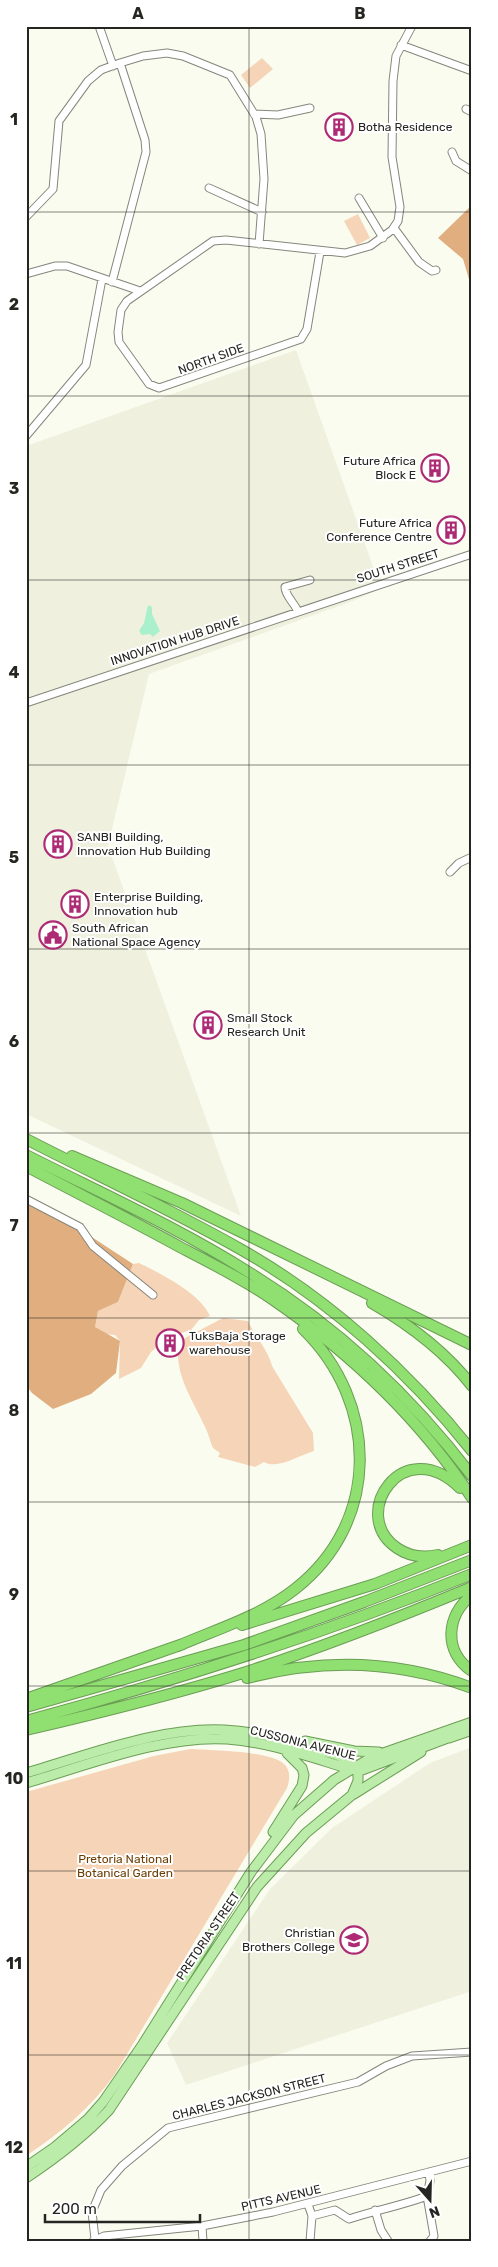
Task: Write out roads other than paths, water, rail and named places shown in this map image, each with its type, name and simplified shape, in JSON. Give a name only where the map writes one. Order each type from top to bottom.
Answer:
[{"type":"highway","points":[[26,1134],[182,1203],[472,1345]]},
{"type":"highway","points":[[26,1139],[242,1250],[299,1287],[395,1366],[438,1411],[472,1451]]},
{"type":"highway","points":[[26,1155],[188,1237],[279,1292],[338,1336],[386,1378],[441,1438],[472,1476]]},
{"type":"highway","points":[[26,1166],[250,1286],[311,1328],[366,1375],[434,1447],[472,1498]]},
{"type":"highway","points":[[291,1256],[383,1310],[419,1334],[447,1357],[472,1386]]},
{"type":"highway","points":[[178,1646],[262,1610],[304,1582],[339,1538],[350,1513],[356,1490],[360,1467],[358,1434],[353,1406],[341,1377],[324,1352],[305,1331],[250,1286]]},
{"type":"highway","points":[[472,1502],[446,1476],[434,1470],[419,1468],[405,1472],[391,1481],[381,1496],[378,1510],[380,1523],[386,1536],[396,1547],[410,1555],[428,1557],[472,1544]]},
{"type":"highway","points":[[26,1699],[178,1646],[375,1584],[472,1544]]},
{"type":"highway","points":[[26,1707],[252,1642],[364,1602],[472,1560]]},
{"type":"highway","points":[[26,1722],[244,1658],[367,1616],[472,1574]]},
{"type":"highway","points":[[26,1730],[139,1703],[273,1663],[359,1632],[472,1587]]},
{"type":"highway","points":[[472,1594],[459,1608],[451,1630],[456,1654],[462,1664],[472,1671]]},
{"type":"highway","points":[[139,1703],[169,1698],[280,1670],[330,1664],[364,1664],[404,1669],[442,1678],[472,1688]]},
{"type":"main road","points":[[354,1769],[383,1752],[472,1722]]},
{"type":"main road","name":"CUSSONIA AVENUE","points":[[26,1773],[146,1738],[180,1732],[224,1730],[285,1740]]},
{"type":"main road","points":[[453,1736],[472,1730]]},
{"type":"main road","name":"CUSSONIA AVENUE","points":[[26,1783],[177,1741],[226,1739],[254,1743],[354,1769],[370,1768],[420,1747],[453,1736]]},
{"type":"main road","name":"PRETORIA STREET","points":[[26,2178],[60,2155],[109,2110],[257,1887],[306,1834],[352,1795],[409,1758],[453,1736]]},
{"type":"main road","points":[[285,1740],[362,1752],[383,1752]]},
{"type":"main road","points":[[285,1740],[340,1756],[354,1769],[356,1786],[352,1795]]},
{"type":"main road","points":[[251,1872],[259,1855],[303,1782],[304,1775],[300,1765],[280,1749]]},
{"type":"main road","name":"PRETORIA STREET","points":[[26,2167],[88,2119],[103,2102],[143,2044],[251,1872],[294,1815],[334,1780],[354,1769]]},
{"type":"street","points":[[99,26],[145,140],[146,152],[112,282]]},
{"type":"street","points":[[26,274],[65,265],[140,291],[213,241],[226,240],[320,252],[353,252],[383,238],[394,228],[399,217],[400,207],[392,157],[393,81],[396,56],[412,26]]},
{"type":"street","points":[[401,45],[472,71]]},
{"type":"street","points":[[26,217],[53,189],[60,118],[88,81],[102,70],[160,53],[187,57],[230,75],[254,114],[262,138],[264,179],[258,244]]},
{"type":"street","points":[[254,114],[278,115],[310,108]]},
{"type":"street","points":[[452,152],[456,161],[472,171]]},
{"type":"street","points":[[209,188],[262,212]]},
{"type":"street","points":[[359,198],[383,238]]},
{"type":"street","points":[[394,228],[419,262],[432,271],[436,270]]},
{"type":"street","name":"NORTH SIDE","points":[[140,291],[122,306],[118,337],[122,347],[148,384],[152,387],[161,388],[303,337],[307,328],[320,252]]},
{"type":"street","points":[[26,436],[86,365],[102,278]]},
{"type":"street","name":"SOUTH STREET","points":[[332,600],[472,554]]},
{"type":"street","points":[[289,575],[291,584]]},
{"type":"street","points":[[298,612],[296,605],[284,589],[286,585],[310,580]]},
{"type":"street","name":"INNOVATION HUB DRIVE","points":[[26,703],[332,600]]},
{"type":"street","points":[[450,872],[459,863],[472,858]]},
{"type":"street","points":[[26,1199],[80,1227],[93,1246],[153,1295]]},
{"type":"street","name":"CHARLES JACKSON STREET","points":[[94,2240],[92,2212],[101,2190],[122,2166],[168,2128],[358,2082],[386,2066],[412,2056],[472,2052]]},
{"type":"street","name":"PITTS AVENUE","points":[[94,2240],[202,2226],[308,2204],[472,2161]]},
{"type":"street","points":[[429,2172],[430,2181],[427,2196],[434,2232],[434,2236],[430,2241]]},
{"type":"street","points":[[312,2216],[336,2210],[347,2219],[375,2210],[401,2206],[427,2196]]},
{"type":"street","points":[[308,2204],[312,2216],[310,2241]]},
{"type":"street","points":[[375,2210],[381,2230],[388,2241]]},
{"type":"street","points":[[202,2226],[203,2241]]},
{"type":"place","name":"Botha Residence","points":[[339,127]]},
{"type":"place","name":"Future Africa Block E","points":[[435,468]]},
{"type":"place","name":"Future Africa Conference Centre","points":[[451,530]]},
{"type":"place","name":"SANBI Building, Innovation Hub Building","points":[[58,844]]},
{"type":"place","name":"Enterprise Building, Innovation hub","points":[[75,904]]},
{"type":"place","name":"South African National Space Agency","points":[[53,935]]},
{"type":"place","name":"Small Stock Research Unit","points":[[208,1025]]},
{"type":"place","name":"TuksBaja Storage warehouse","points":[[170,1343]]},
{"type":"place","name":"Christian Brothers College","points":[[354,1940]]},
{"type":"park label","name":"Pretoria National Botanical Garden","points":[[125,1866]]}]
